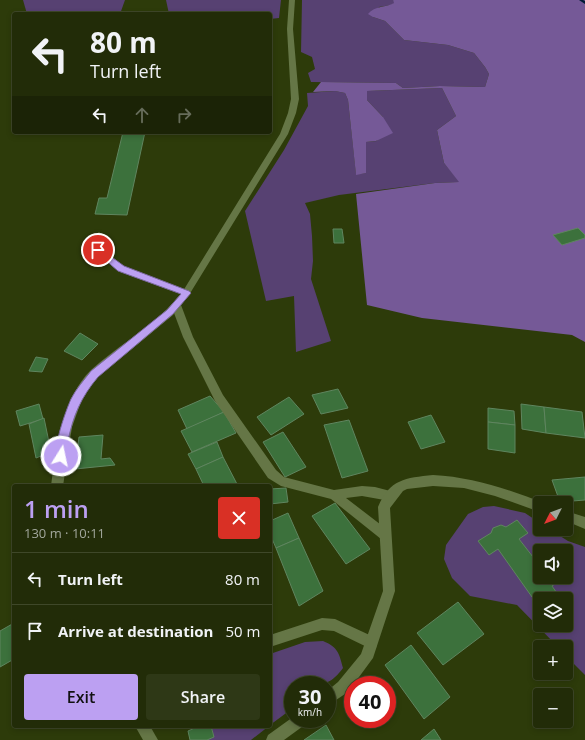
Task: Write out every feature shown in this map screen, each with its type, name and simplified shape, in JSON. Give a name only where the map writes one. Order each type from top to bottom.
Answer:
[{"type":"street","points":[[57,484],[63,441],[76,401],[84,386],[94,374],[170,312],[186,293],[284,134],[292,114],[295,99],[290,29],[292,0]]},
{"type":"street","points":[[100,235],[98,250],[121,269],[186,293]]},
{"type":"street","points":[[176,305],[188,337],[219,398],[272,474],[281,481],[334,494],[371,490],[390,496]]},
{"type":"street","points":[[336,692],[343,687],[366,658],[389,592],[384,507],[390,496],[402,485],[431,480],[472,485],[492,490],[533,505]]},
{"type":"street","points":[[334,494],[385,535]]},
{"type":"street","points":[[573,519],[585,523]]},
{"type":"street","points":[[272,640],[322,624],[335,625],[371,643]]},
{"type":"street","points":[[143,728],[151,740]]},
{"type":"street","points":[[273,740],[289,728]]},
{"type":"shaded area","points":[[23,0],[125,0],[121,12],[26,12]]},
{"type":"shaded area","points":[[166,0],[281,0],[279,18],[272,19],[272,12],[169,12]]},
{"type":"shaded area","points":[[302,0],[393,0],[395,3],[379,7],[373,17],[385,21],[404,40],[448,45],[474,53],[489,74],[485,87],[440,86],[403,88],[396,83],[311,82],[308,73],[315,69],[312,57],[301,52]]},
{"type":"shaded area","points":[[393,0],[585,0],[585,342],[572,335],[422,318],[367,305],[356,194],[435,183],[459,182],[444,163],[437,130],[456,116],[442,88],[367,91],[367,100],[383,117],[393,133],[376,141],[366,142],[366,173],[356,175],[348,100],[345,93],[335,91],[313,92],[321,82],[396,83],[403,88],[440,86],[485,87],[489,74],[474,53],[448,45],[404,40],[385,21],[368,14],[374,9],[391,5],[394,3]]},
{"type":"shaded area","points":[[442,88],[456,116],[437,130],[444,163],[460,182],[435,183],[339,195],[305,203],[310,214],[312,236],[313,261],[311,279],[331,341],[296,352],[294,296],[266,301],[245,211],[284,150],[308,106],[307,93],[335,91],[345,93],[348,100],[356,174],[366,173],[366,142],[377,141],[383,117],[367,100],[367,91]]},
{"type":"shaded area","points":[[494,506],[525,513],[533,518],[533,536],[560,536],[568,541],[585,547],[585,675],[573,663],[573,640],[551,640],[543,632],[573,632],[573,592],[533,592],[533,621],[517,605],[470,596],[452,578],[444,559],[446,545],[468,514],[483,507]]},
{"type":"shaded area","points":[[323,641],[335,648],[343,668],[336,676],[284,676],[284,715],[272,724],[272,653],[305,642]]},
{"type":"shaded area","points":[[197,728],[266,728],[251,740],[200,740]]},
{"type":"building","points":[[123,134],[145,134],[127,215],[95,214],[99,198],[107,198]]},
{"type":"building","points":[[578,228],[585,235],[585,238],[562,245],[553,235]]},
{"type":"building","points":[[333,229],[342,229],[344,243],[334,243]]},
{"type":"building","points":[[80,333],[98,344],[82,360],[64,351]]},
{"type":"building","points":[[36,357],[48,359],[42,372],[29,371]]},
{"type":"building","points":[[338,389],[348,408],[321,414],[312,395]]},
{"type":"building","points":[[210,396],[224,412],[187,429],[178,410]]},
{"type":"building","points":[[289,397],[304,414],[271,435],[257,417]]},
{"type":"building","points":[[39,404],[43,419],[20,426],[16,411]]},
{"type":"building","points":[[521,404],[544,407],[546,433],[522,429]]},
{"type":"building","points":[[544,407],[582,412],[585,438],[546,433]]},
{"type":"building","points":[[488,408],[514,411],[515,425],[488,422]]},
{"type":"building","points":[[224,412],[236,433],[192,452],[181,431]]},
{"type":"building","points":[[431,415],[445,442],[421,449],[408,422]]},
{"type":"building","points":[[44,418],[51,452],[36,458],[29,424]]},
{"type":"building","points":[[349,420],[368,471],[342,478],[324,425]]},
{"type":"building","points":[[488,422],[515,425],[515,453],[488,449]]},
{"type":"building","points":[[283,432],[306,467],[285,477],[263,442]]},
{"type":"building","points":[[103,435],[101,459],[110,458],[115,465],[75,469],[79,437]]},
{"type":"building","points":[[217,442],[223,457],[196,469],[188,454]]},
{"type":"building","points":[[223,457],[237,484],[203,484],[196,469]]},
{"type":"building","points":[[585,477],[585,500],[573,501],[573,496],[558,496],[552,480]]},
{"type":"building","points":[[286,488],[288,502],[272,504],[272,489]]},
{"type":"building","points":[[335,503],[370,549],[346,564],[312,516]]},
{"type":"building","points":[[288,513],[299,538],[276,548],[272,539],[272,520]]},
{"type":"building","points":[[517,520],[528,533],[519,539],[533,557],[533,584],[555,584],[552,586],[556,592],[533,592],[532,597],[498,549],[489,555],[478,541],[491,533],[493,528],[501,525],[506,527]]},
{"type":"building","points":[[299,538],[323,591],[299,606],[276,548]]},
{"type":"building","points":[[458,602],[484,634],[443,665],[417,633]]},
{"type":"building","points":[[12,624],[12,660],[0,667],[0,631]]},
{"type":"building","points":[[411,645],[450,697],[424,719],[396,680],[396,676],[393,676],[385,665]]},
{"type":"building","points":[[195,728],[212,728],[214,737],[207,740],[190,740],[188,731]]},
{"type":"building","points":[[322,728],[328,728],[334,740],[304,740]]},
{"type":"building","points":[[434,729],[441,740],[421,740]]},
{"type":"waterway","points":[[581,0],[585,3]]},
{"type":"route","points":[[61,456],[63,441],[71,412],[84,386],[94,374],[170,312],[186,293],[121,269],[98,250]]}]
